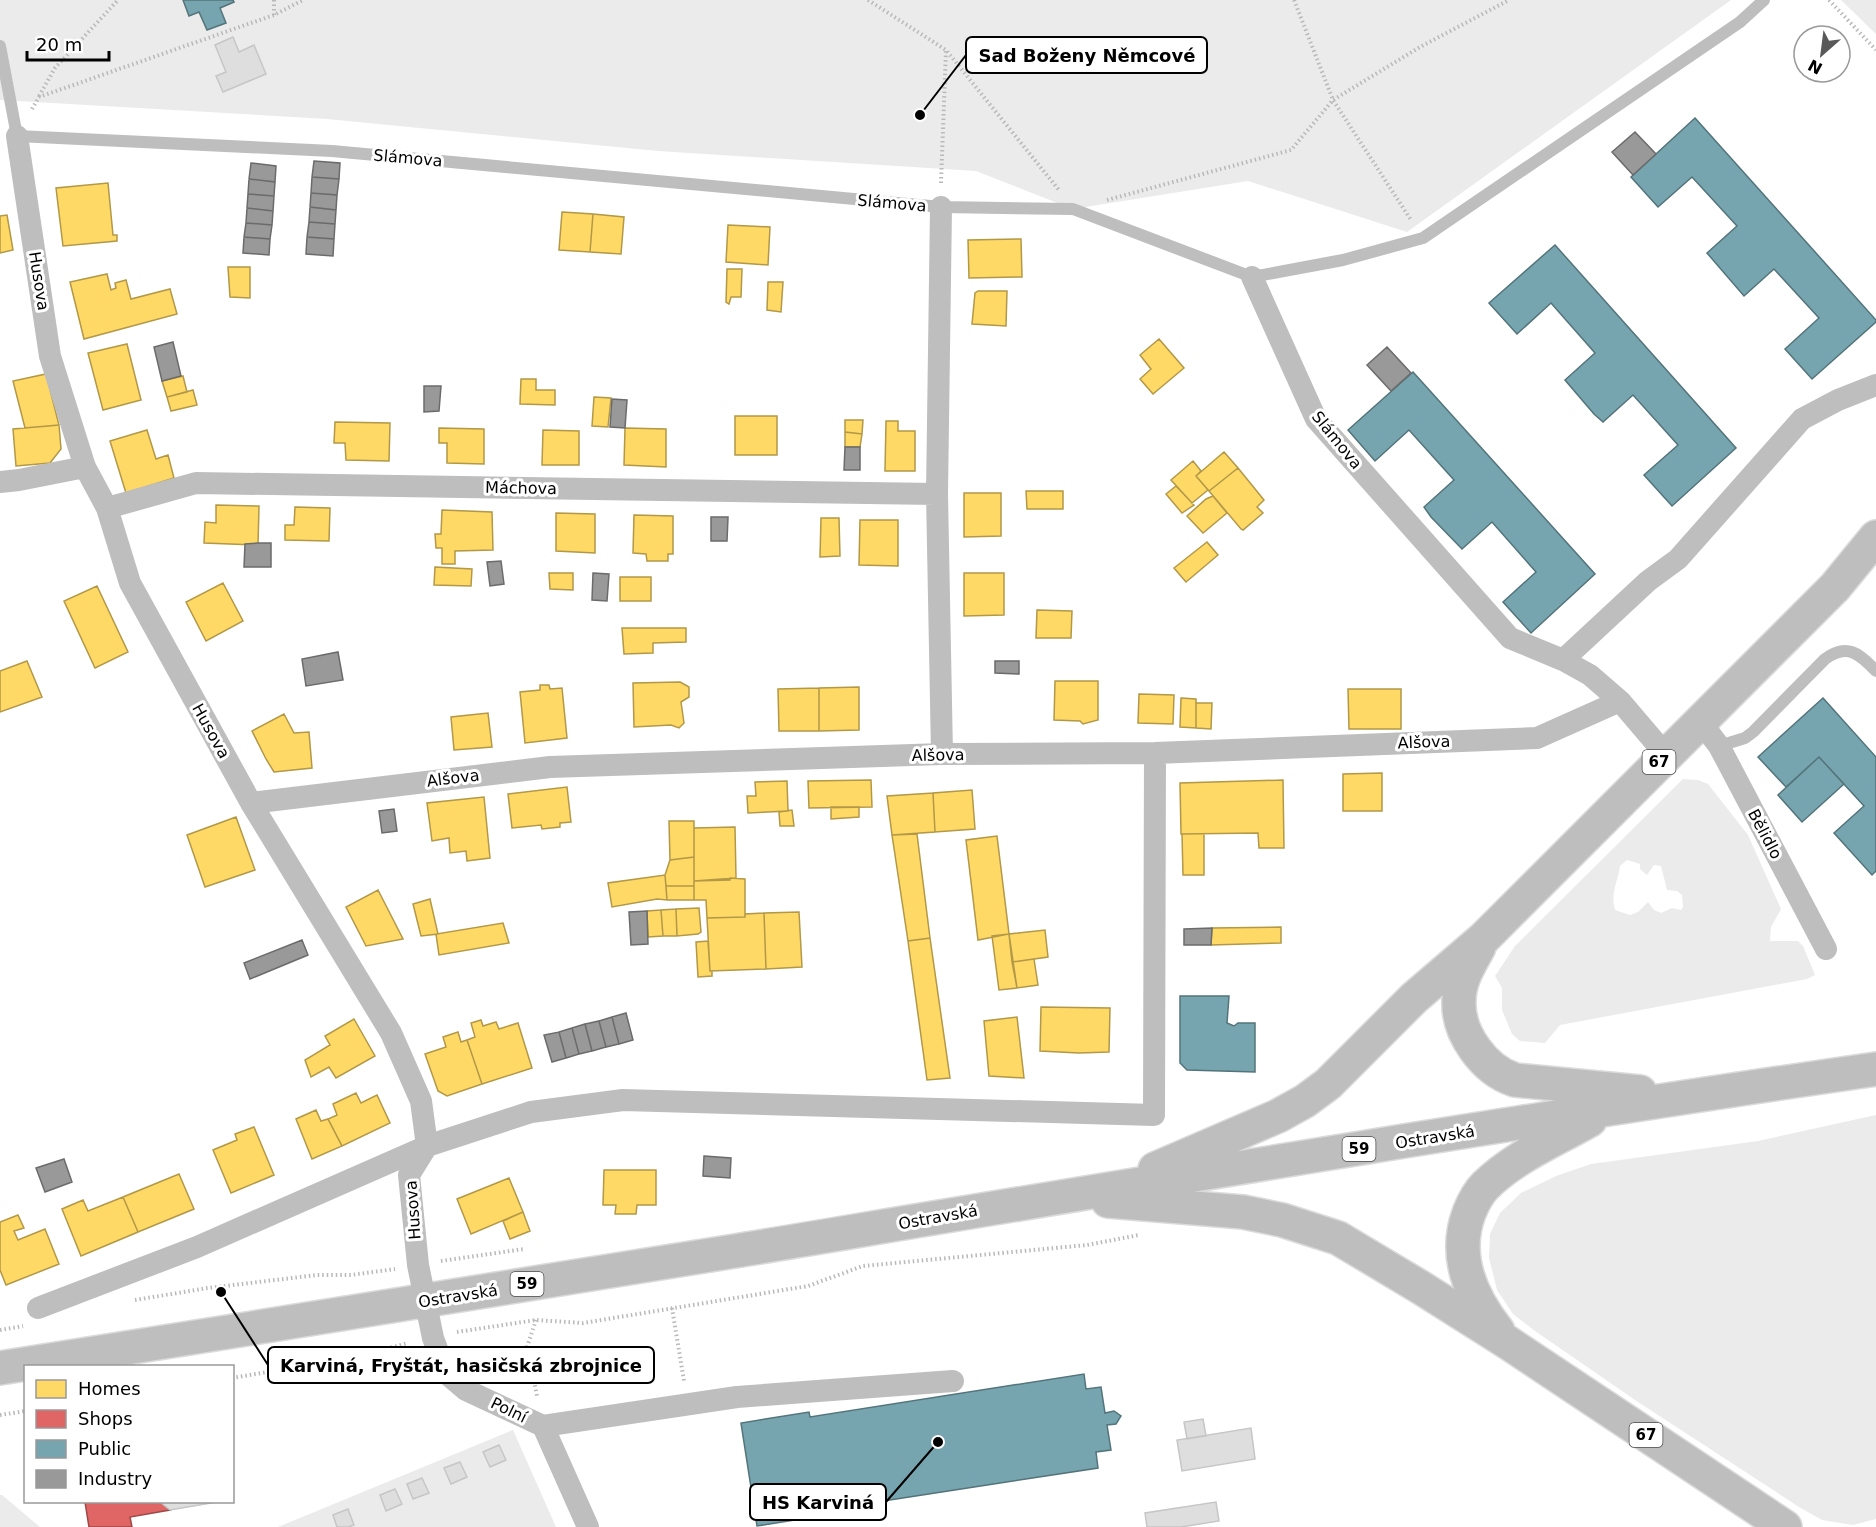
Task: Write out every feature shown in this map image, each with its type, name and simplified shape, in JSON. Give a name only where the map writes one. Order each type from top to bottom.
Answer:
[{"type":"main road","points":[[1835,587],[1876,537]]},
{"type":"main road","name":"67","points":[[1484,938],[1666,754],[1709,733],[1835,587],[1876,571]]},
{"type":"main road","points":[[1484,938],[1464,974],[1459,1000],[1461,1020],[1467,1036],[1490,1066],[1505,1077],[1515,1080],[1684,1097]]},
{"type":"main road","points":[[1109,1188],[1278,1116],[1316,1093],[1357,1057],[1414,998],[1484,938]]},
{"type":"main road","name":"Ostravská","points":[[0,1368],[426,1301],[1109,1188],[1876,1069]]},
{"type":"main road","points":[[1506,1342],[1478,1304],[1463,1263],[1462,1242],[1474,1202],[1484,1187],[1507,1167],[1609,1109]]},
{"type":"main road","points":[[1054,1197],[1243,1212],[1320,1231],[1338,1238],[1378,1261],[1506,1342]]},
{"type":"main road","name":"67","points":[[1506,1342],[1785,1527]]},
{"type":"street","name":"Husova","points":[[17,136],[50,356],[85,467],[107,507],[130,583],[251,803],[391,1033],[421,1101],[427,1146],[409,1175],[418,1265],[426,1301]]},
{"type":"street","points":[[940,207],[937,494],[942,754]]},
{"type":"street","name":"Slámova","points":[[1252,277],[1316,419],[1510,638],[1563,660],[1590,675],[1620,701],[1666,754]]},
{"type":"street","points":[[1563,660],[1648,581],[1678,559],[1802,419],[1838,400],[1876,385]]},
{"type":"street","points":[[0,482],[85,467]]},
{"type":"street","name":"Máchova","points":[[107,507],[196,483],[937,494]]},
{"type":"street","name":"Alšova","points":[[251,803],[550,766],[942,754],[1155,753],[1537,738],[1620,701]]},
{"type":"street","name":"Bělidlo","points":[[1709,733],[1826,950]]},
{"type":"street","points":[[35,1316],[427,1146],[531,1112],[623,1100],[1154,1115],[1155,753]]},
{"type":"street","name":"Polní","points":[[426,1301],[433,1338],[446,1373],[466,1390],[543,1426],[588,1527]]},
{"type":"street","points":[[543,1426],[737,1397],[953,1381]]},
{"type":"lane","points":[[1252,277],[1343,260],[1423,238],[1740,22],[1764,0]]},
{"type":"lane","points":[[0,46],[17,136]]},
{"type":"lane","name":"Slámova","points":[[17,136],[332,151],[940,207],[1073,209],[1252,277]]},
{"type":"lane","points":[[1709,733],[1745,738],[1834,652],[1845,649],[1859,655],[1876,671]]},
{"type":"path","points":[[17,136],[55,68],[118,0]]},
{"type":"path","points":[[274,0],[274,15]]},
{"type":"path","points":[[39,97],[274,15],[303,0]]},
{"type":"path","points":[[868,0],[946,50],[1073,209],[1291,150],[1333,100],[1420,47],[1509,0]]},
{"type":"path","points":[[1294,0],[1333,100],[1423,238]]},
{"type":"path","points":[[1829,0],[1876,50]]},
{"type":"path","points":[[940,207],[946,50]]},
{"type":"path","points":[[234,1378],[351,1358],[467,1330],[536,1320],[583,1323],[808,1286],[863,1266],[1087,1245],[1145,1234]]},
{"type":"path","points":[[133,1300],[219,1286],[317,1275],[351,1275],[524,1249]]},
{"type":"path","points":[[672,1308],[688,1405]]},
{"type":"path","points":[[0,1330],[35,1316]]},
{"type":"path","points":[[536,1320],[527,1347],[543,1426]]},
{"type":"path","points":[[459,1338],[467,1330]]},
{"type":"path","points":[[0,1415],[24,1411]]},
{"type":"shaded area","points":[[0,0],[1731,0],[1407,232],[1248,181],[1073,209],[976,171],[658,151],[327,119],[0,100]]},
{"type":"shaded area","points":[[1841,0],[1876,0],[1876,34]]},
{"type":"shaded area","points":[[1683,779],[1698,780],[1708,784],[1748,835],[1781,909],[1771,927],[1770,941],[1798,941],[1803,946],[1815,975],[1807,979],[1560,1025],[1545,1043],[1520,1041],[1512,1034],[1502,1010],[1502,988],[1495,976],[1515,946]],"holes":[[[1627,860],[1640,864],[1640,869],[1647,875],[1654,865],[1661,866],[1667,890],[1677,891],[1682,895],[1681,910],[1672,908],[1661,913],[1654,910],[1648,902],[1638,912],[1630,915],[1615,910],[1614,893],[1620,866]]]},
{"type":"shaded area","points":[[1876,1115],[1876,1519],[1853,1525],[1822,1520],[1799,1507],[1638,1402],[1535,1331],[1513,1314],[1497,1290],[1489,1258],[1490,1234],[1500,1213],[1521,1193],[1556,1176],[1591,1164],[1758,1141]]},
{"type":"shaded area","points":[[513,1430],[556,1527],[278,1527]]},
{"type":"shaded area","points":[[0,1495],[2,1495],[40,1527],[0,1527]]},
{"type":"building: Homes","points":[[108,183],[113,235],[117,235],[117,241],[63,246],[56,188]]},
{"type":"building: Homes","points":[[562,212],[593,214],[590,252],[559,250]]},
{"type":"building: Homes","points":[[593,214],[624,217],[621,254],[590,252]]},
{"type":"building: Homes","points":[[7,215],[13,250],[0,253],[0,216]]},
{"type":"building: Homes","points":[[728,225],[770,227],[768,265],[726,262]]},
{"type":"building: Homes","points":[[1021,239],[1022,277],[969,278],[968,240]]},
{"type":"building: Homes","points":[[228,267],[250,267],[250,298],[230,297]]},
{"type":"building: Homes","points":[[727,269],[742,269],[741,297],[731,297],[729,304],[726,302]]},
{"type":"building: Homes","points":[[107,274],[111,290],[116,288],[115,283],[126,280],[131,299],[170,289],[177,314],[84,339],[70,282]]},
{"type":"building: Homes","points":[[768,282],[783,282],[781,312],[767,310]]},
{"type":"building: Homes","points":[[978,291],[1007,291],[1006,326],[972,324],[975,293]]},
{"type":"building: Homes","points":[[1159,339],[1184,368],[1153,394],[1140,379],[1151,369],[1140,355]]},
{"type":"building: Homes","points":[[127,344],[141,400],[103,410],[88,353]]},
{"type":"building: Homes","points":[[46,374],[59,425],[25,428],[13,381]]},
{"type":"building: Homes","points":[[183,376],[187,392],[167,397],[162,381]]},
{"type":"building: Homes","points":[[521,379],[536,379],[536,390],[555,390],[555,405],[520,404]]},
{"type":"building: Homes","points":[[193,390],[197,405],[171,411],[167,397]]},
{"type":"building: Homes","points":[[594,397],[611,398],[608,427],[592,426]]},
{"type":"building: Homes","points":[[735,416],[777,416],[777,455],[735,455]]},
{"type":"building: Homes","points":[[845,420],[863,420],[862,434],[845,432]]},
{"type":"building: Homes","points":[[886,421],[898,421],[898,431],[915,431],[915,471],[885,471]]},
{"type":"building: Homes","points":[[335,422],[390,423],[389,461],[346,460],[345,443],[334,443]]},
{"type":"building: Homes","points":[[59,425],[61,449],[50,463],[16,466],[13,429]]},
{"type":"building: Homes","points":[[439,428],[484,429],[484,464],[447,463],[447,443],[439,443]]},
{"type":"building: Homes","points":[[625,428],[666,429],[666,467],[624,465]]},
{"type":"building: Homes","points":[[147,430],[156,459],[168,455],[174,478],[126,493],[110,441]]},
{"type":"building: Homes","points":[[543,430],[579,431],[579,465],[542,465]]},
{"type":"building: Homes","points":[[845,432],[862,434],[860,447],[845,447]]},
{"type":"building: Homes","points":[[1224,452],[1238,468],[1209,491],[1196,476]]},
{"type":"building: Homes","points":[[1193,461],[1201,471],[1196,476],[1208,490],[1192,503],[1171,480]]},
{"type":"building: Homes","points":[[1238,468],[1264,500],[1257,507],[1263,513],[1243,530],[1209,491]]},
{"type":"building: Homes","points":[[1176,486],[1194,505],[1182,513],[1166,494]]},
{"type":"building: Homes","points":[[1026,491],[1063,491],[1063,509],[1027,509]]},
{"type":"building: Homes","points":[[964,493],[1001,493],[1001,536],[964,537]]},
{"type":"building: Homes","points":[[1213,496],[1227,513],[1203,533],[1187,516],[1206,499]]},
{"type":"building: Homes","points":[[216,505],[259,506],[258,545],[204,543],[205,522],[216,523]]},
{"type":"building: Homes","points":[[295,507],[330,508],[329,541],[285,540],[285,525],[294,525]]},
{"type":"building: Homes","points":[[442,510],[492,512],[493,550],[455,551],[455,564],[442,564],[442,548],[436,548],[435,534],[441,534]]},
{"type":"building: Homes","points":[[556,513],[595,514],[595,553],[556,551]]},
{"type":"building: Homes","points":[[634,515],[673,516],[673,554],[668,554],[668,561],[647,561],[646,554],[633,553]]},
{"type":"building: Homes","points":[[821,518],[839,518],[840,556],[820,557]]},
{"type":"building: Homes","points":[[860,520],[898,520],[898,566],[859,565]]},
{"type":"building: Homes","points":[[1207,542],[1218,555],[1186,582],[1174,568]]},
{"type":"building: Homes","points":[[435,567],[472,569],[471,586],[434,585]]},
{"type":"building: Homes","points":[[549,573],[573,573],[573,590],[550,589]]},
{"type":"building: Homes","points":[[964,573],[1004,573],[1004,615],[964,616]]},
{"type":"building: Homes","points":[[620,577],[651,577],[651,601],[620,601]]},
{"type":"building: Homes","points":[[223,583],[243,621],[206,641],[186,602]]},
{"type":"building: Homes","points":[[97,586],[128,652],[95,668],[64,601]]},
{"type":"building: Homes","points":[[1037,610],[1072,611],[1071,638],[1036,638]]},
{"type":"building: Homes","points":[[622,628],[686,628],[686,642],[653,643],[653,653],[624,654]]},
{"type":"building: Homes","points":[[27,661],[42,697],[0,712],[0,671]]},
{"type":"building: Homes","points":[[1055,681],[1098,681],[1098,720],[1083,724],[1080,721],[1054,720]]},
{"type":"building: Homes","points":[[680,682],[689,687],[689,697],[681,702],[684,723],[679,728],[671,725],[634,727],[633,683]]},
{"type":"building: Homes","points":[[540,685],[549,685],[550,689],[562,688],[567,738],[525,743],[520,692],[540,690]]},
{"type":"building: Homes","points":[[859,687],[859,730],[819,731],[819,688]]},
{"type":"building: Homes","points":[[819,688],[819,731],[779,731],[778,689]]},
{"type":"building: Homes","points":[[1348,689],[1401,689],[1401,729],[1349,729]]},
{"type":"building: Homes","points":[[1139,694],[1174,695],[1173,724],[1138,723]]},
{"type":"building: Homes","points":[[1181,698],[1196,699],[1196,728],[1180,727]]},
{"type":"building: Homes","points":[[1196,703],[1212,703],[1211,729],[1196,728]]},
{"type":"building: Homes","points":[[488,713],[492,747],[454,750],[451,717]]},
{"type":"building: Homes","points":[[284,714],[294,733],[309,732],[312,768],[274,772],[266,759],[252,731]]},
{"type":"building: Homes","points":[[1382,773],[1382,811],[1343,811],[1343,774]]},
{"type":"building: Homes","points":[[871,780],[872,807],[809,808],[808,781]]},
{"type":"building: Homes","points":[[1283,780],[1284,848],[1259,848],[1258,833],[1181,834],[1180,783]]},
{"type":"building: Homes","points":[[787,781],[788,811],[748,813],[747,796],[756,796],[755,782]]},
{"type":"building: Homes","points":[[567,787],[571,822],[560,823],[560,827],[542,829],[541,825],[512,828],[508,794]]},
{"type":"building: Homes","points":[[972,790],[975,829],[935,832],[933,793]]},
{"type":"building: Homes","points":[[933,793],[935,832],[892,835],[887,796]]},
{"type":"building: Homes","points":[[484,797],[490,858],[467,861],[466,851],[450,853],[449,838],[432,841],[427,803]]},
{"type":"building: Homes","points":[[831,807],[859,807],[859,817],[831,819]]},
{"type":"building: Homes","points":[[792,810],[794,826],[780,826],[779,812]]},
{"type":"building: Homes","points":[[236,817],[255,870],[205,887],[187,835]]},
{"type":"building: Homes","points":[[669,821],[694,821],[694,857],[670,860]]},
{"type":"building: Homes","points":[[735,827],[736,878],[694,881],[694,828]]},
{"type":"building: Homes","points":[[917,834],[930,938],[908,941],[892,835]]},
{"type":"building: Homes","points":[[1182,834],[1204,834],[1204,875],[1183,875]]},
{"type":"building: Homes","points":[[997,836],[1009,934],[978,940],[966,840]]},
{"type":"building: Homes","points":[[694,857],[694,886],[666,886],[665,875],[670,860]]},
{"type":"building: Homes","points":[[665,875],[667,900],[657,899],[612,907],[608,883]]},
{"type":"building: Homes","points":[[730,878],[745,879],[745,917],[707,918],[706,900],[694,900],[694,881],[730,880]]},
{"type":"building: Homes","points":[[666,886],[694,886],[694,900],[667,900]]},
{"type":"building: Homes","points":[[378,890],[403,939],[366,946],[346,907]]},
{"type":"building: Homes","points":[[430,899],[438,934],[421,936],[413,904]]},
{"type":"building: Homes","points":[[699,908],[701,932],[677,936],[676,909]]},
{"type":"building: Homes","points":[[676,909],[677,936],[663,936],[661,910]]},
{"type":"building: Homes","points":[[661,910],[663,936],[648,937],[647,911]]},
{"type":"building: Homes","points":[[799,912],[802,967],[766,969],[764,913]]},
{"type":"building: Homes","points":[[764,913],[766,969],[710,971],[707,918],[745,917],[745,914]]},
{"type":"building: Homes","points":[[503,923],[509,943],[439,955],[436,934]]},
{"type":"building: Homes","points":[[1281,927],[1281,943],[1211,945],[1212,928]]},
{"type":"building: Homes","points":[[1045,930],[1048,957],[1012,962],[1009,934]]},
{"type":"building: Homes","points":[[1009,934],[1017,988],[999,990],[992,936]]},
{"type":"building: Homes","points":[[930,938],[950,1078],[927,1080],[908,941]]},
{"type":"building: Homes","points":[[708,941],[712,976],[698,977],[696,942]]},
{"type":"building: Homes","points":[[1034,959],[1038,985],[1017,988],[1012,962]]},
{"type":"building: Homes","points":[[1041,1007],[1110,1008],[1109,1052],[1040,1051]]},
{"type":"building: Homes","points":[[1017,1017],[1024,1078],[989,1076],[984,1021]]},
{"type":"building: Homes","points":[[354,1019],[375,1056],[336,1078],[329,1067],[311,1077],[305,1060],[330,1045],[325,1036]]},
{"type":"building: Homes","points":[[481,1020],[483,1026],[496,1022],[499,1029],[518,1023],[532,1068],[482,1084],[467,1040],[475,1037],[471,1023]]},
{"type":"building: Homes","points":[[458,1032],[461,1042],[467,1040],[482,1084],[447,1096],[438,1091],[425,1054],[446,1047],[443,1037]]},
{"type":"building: Homes","points":[[356,1093],[361,1103],[377,1095],[390,1123],[342,1146],[328,1119],[337,1115],[333,1104]]},
{"type":"building: Homes","points":[[316,1110],[321,1121],[328,1119],[342,1146],[312,1159],[296,1119]]},
{"type":"building: Homes","points":[[254,1127],[274,1175],[231,1193],[213,1150],[237,1140],[235,1134]]},
{"type":"building: Homes","points":[[604,1170],[656,1170],[656,1205],[637,1205],[636,1214],[615,1214],[616,1205],[603,1205]]},
{"type":"building: Homes","points":[[179,1174],[194,1209],[138,1232],[123,1197]]},
{"type":"building: Homes","points":[[509,1178],[523,1212],[471,1234],[457,1199]]},
{"type":"building: Homes","points":[[123,1197],[138,1232],[81,1256],[62,1209],[83,1200],[88,1211]]},
{"type":"building: Homes","points":[[523,1212],[530,1231],[510,1239],[503,1221]]},
{"type":"building: Homes","points":[[18,1215],[24,1228],[14,1231],[18,1240],[45,1229],[59,1264],[6,1285],[0,1270],[0,1222]]},
{"type":"building: Shops","points":[[85,1503],[161,1503],[170,1510],[130,1517],[132,1527],[89,1527]]},
{"type":"building: Public","points":[[183,0],[233,0],[234,2],[220,8],[226,23],[207,30],[199,12],[189,16]]},
{"type":"building: Public","points":[[1695,118],[1876,320],[1812,379],[1785,349],[1819,318],[1774,269],[1744,296],[1707,253],[1737,226],[1692,177],[1658,207],[1631,177]]},
{"type":"building: Public","points":[[1555,245],[1736,448],[1672,506],[1644,475],[1678,445],[1633,395],[1603,422],[1594,414],[1565,380],[1595,353],[1551,303],[1517,334],[1489,303]]},
{"type":"building: Public","points":[[1413,372],[1595,574],[1531,633],[1503,602],[1536,572],[1492,522],[1462,549],[1424,507],[1454,480],[1409,430],[1375,461],[1348,430]]},
{"type":"building: Public","points":[[1823,698],[1876,757],[1876,871],[1872,875],[1834,833],[1864,806],[1819,757],[1786,787],[1758,757]]},
{"type":"building: Public","points":[[1819,757],[1844,784],[1802,822],[1778,795]]},
{"type":"building: Public","points":[[1180,996],[1229,996],[1227,1023],[1234,1026],[1238,1023],[1255,1023],[1255,1072],[1187,1070],[1180,1063]]},
{"type":"building: Public","points":[[1084,1374],[1086,1389],[1101,1387],[1105,1413],[1114,1411],[1121,1416],[1116,1424],[1107,1425],[1111,1450],[1096,1452],[1098,1468],[825,1510],[825,1515],[757,1526],[741,1423],[809,1412],[810,1417]]},
{"type":"building: Industry","points":[[1635,132],[1656,154],[1633,175],[1612,152]]},
{"type":"building: Industry","points":[[314,161],[340,163],[339,179],[312,177]]},
{"type":"building: Industry","points":[[251,163],[276,166],[275,182],[249,179]]},
{"type":"building: Industry","points":[[312,177],[339,179],[337,195],[311,193]]},
{"type":"building: Industry","points":[[249,179],[275,182],[274,196],[248,194]]},
{"type":"building: Industry","points":[[311,193],[337,195],[336,210],[310,207]]},
{"type":"building: Industry","points":[[248,194],[274,196],[273,211],[247,208]]},
{"type":"building: Industry","points":[[310,207],[336,210],[335,224],[309,222]]},
{"type":"building: Industry","points":[[247,208],[273,211],[272,225],[246,223]]},
{"type":"building: Industry","points":[[309,222],[335,224],[334,239],[307,237]]},
{"type":"building: Industry","points":[[246,223],[272,225],[270,239],[244,237]]},
{"type":"building: Industry","points":[[244,237],[270,239],[269,255],[243,253]]},
{"type":"building: Industry","points":[[307,237],[334,239],[333,256],[306,254]]},
{"type":"building: Industry","points":[[173,342],[181,376],[162,381],[154,347]]},
{"type":"building: Industry","points":[[1387,347],[1411,373],[1391,391],[1367,365]]},
{"type":"building: Industry","points":[[424,386],[441,386],[439,411],[424,412]]},
{"type":"building: Industry","points":[[612,399],[627,400],[625,428],[610,427]]},
{"type":"building: Industry","points":[[845,447],[860,447],[860,470],[844,470]]},
{"type":"building: Industry","points":[[711,517],[728,517],[727,541],[711,541]]},
{"type":"building: Industry","points":[[271,543],[271,567],[244,567],[245,544]]},
{"type":"building: Industry","points":[[501,561],[504,584],[490,586],[487,562]]},
{"type":"building: Industry","points":[[593,573],[609,574],[607,601],[592,600]]},
{"type":"building: Industry","points":[[338,652],[343,680],[306,686],[302,659]]},
{"type":"building: Industry","points":[[995,661],[1019,661],[1019,674],[995,673]]},
{"type":"building: Industry","points":[[394,809],[397,831],[382,833],[379,811]]},
{"type":"building: Industry","points":[[647,911],[648,944],[631,945],[629,912]]},
{"type":"building: Industry","points":[[1212,928],[1211,945],[1184,945],[1184,929]]},
{"type":"building: Industry","points":[[302,940],[308,955],[250,979],[244,963]]},
{"type":"building: Industry","points":[[626,1013],[633,1040],[619,1044],[612,1017]]},
{"type":"building: Industry","points":[[612,1017],[619,1044],[606,1047],[599,1021]]},
{"type":"building: Industry","points":[[599,1021],[606,1047],[592,1051],[585,1024]]},
{"type":"building: Industry","points":[[585,1024],[592,1051],[579,1054],[572,1028]]},
{"type":"building: Industry","points":[[572,1028],[579,1054],[566,1058],[559,1032]]},
{"type":"building: Industry","points":[[559,1032],[566,1058],[552,1062],[544,1035]]},
{"type":"building: Industry","points":[[704,1156],[731,1158],[730,1178],[703,1176]]},
{"type":"building: Industry","points":[[64,1159],[72,1182],[45,1192],[36,1168]]},
{"type":"building: Other","points":[[233,37],[239,52],[254,45],[266,74],[223,92],[216,76],[226,72],[215,45]]},
{"type":"building: Other","points":[[1203,1419],[1206,1436],[1187,1439],[1184,1422]]},
{"type":"building: Other","points":[[1251,1428],[1255,1459],[1182,1471],[1177,1440]]},
{"type":"building: Other","points":[[499,1445],[506,1460],[490,1467],[483,1452]]},
{"type":"building: Other","points":[[460,1462],[467,1477],[451,1484],[444,1468]]},
{"type":"building: Other","points":[[422,1478],[429,1493],[413,1499],[407,1484]]},
{"type":"building: Other","points":[[395,1489],[402,1504],[386,1511],[380,1495]]},
{"type":"building: Other","points":[[1216,1502],[1219,1521],[1181,1527],[1147,1527],[1145,1513]]},
{"type":"building: Other","points":[[161,1503],[211,1503],[170,1510]]},
{"type":"building: Other","points":[[348,1509],[354,1525],[337,1527],[333,1515]]},
{"type":"place","name":"Sad Boženy Němcové","points":[[920,115]]},
{"type":"place","name":"Karviná, Fryštát, hasičská zbrojnice","points":[[221,1292]]},
{"type":"place","name":"HS Karviná","points":[[938,1442]]}]
